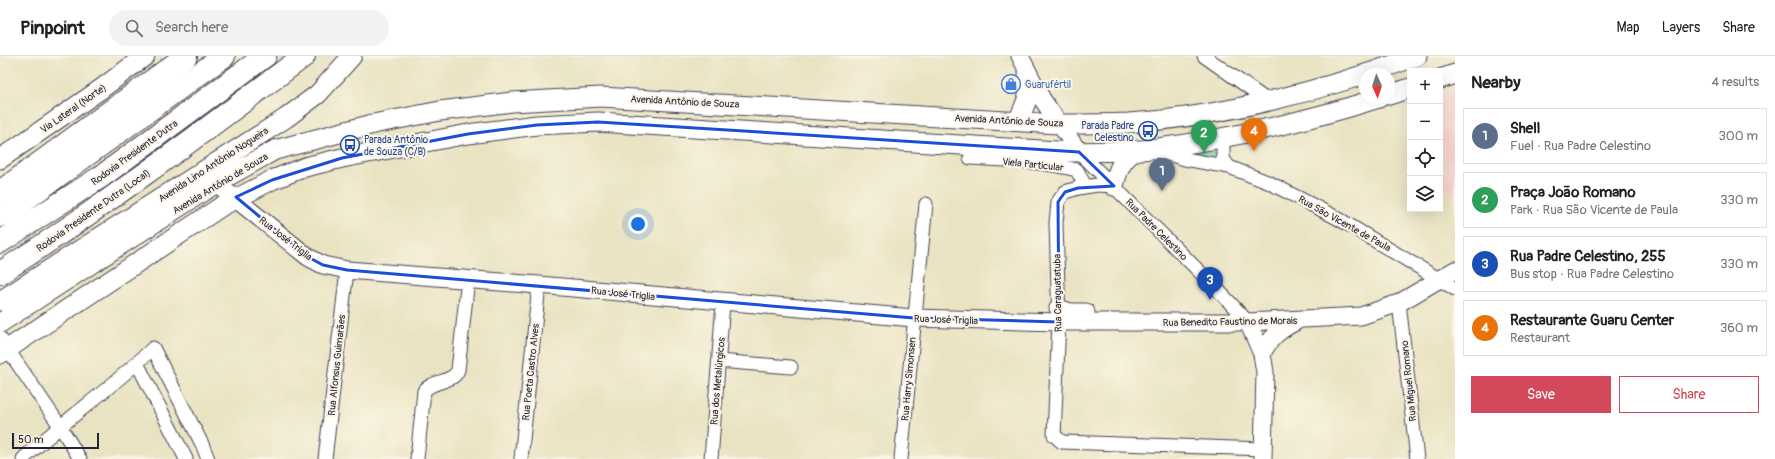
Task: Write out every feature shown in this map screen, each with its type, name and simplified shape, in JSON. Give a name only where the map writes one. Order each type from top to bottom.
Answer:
[{"type":"highway","points":[[0,192],[186,56]]},
{"type":"highway","points":[[0,216],[224,56]]},
{"type":"highway","name":"Rodovia Presidente Dutra","points":[[0,242],[102,176],[265,56]]},
{"type":"highway","name":"Rodovia Presidente Dutra (Local)","points":[[0,273],[48,242],[185,145],[304,56]]},
{"type":"main road","name":"Via Lateral (Norte)","points":[[0,159],[101,89],[145,56]]},
{"type":"main road","name":"Avenida Lino Antônio Nogueira","points":[[0,301],[286,118],[318,94],[352,56]]},
{"type":"main road","name":"Avenida Antônio de Souza","points":[[0,323],[216,182],[275,150],[319,137],[373,124],[440,111],[512,102],[601,97],[1058,124],[1128,123],[1156,120],[1268,101],[1388,67],[1417,56]]},
{"type":"main road","points":[[1443,78],[1455,74]]},
{"type":"main road","points":[[1018,121],[1029,97],[1030,89],[1028,75]]},
{"type":"main road","points":[[1395,93],[1407,89]]},
{"type":"main road","name":"Avenida Antônio de Souza","points":[[3,347],[222,206],[279,177],[342,158],[468,134],[537,125],[598,122],[1079,152],[1143,149],[1223,137],[1298,122],[1359,104]]},
{"type":"main road","points":[[1114,186],[1121,163],[1126,156],[1143,149]]},
{"type":"street","name":"Rua Padre Celestino","points":[[1020,56],[1028,75],[1058,124],[1079,152],[1248,322],[1262,354],[1265,400],[1263,454]]},
{"type":"street","points":[[1204,56],[1268,101]]},
{"type":"street","points":[[1223,137],[1223,159],[1229,167]]},
{"type":"street","name":"Rua São Vicente de Paula","points":[[1143,149],[1229,167],[1304,200],[1455,289]]},
{"type":"street","name":"Viela Particular","points":[[970,158],[1019,161],[1066,167],[1077,170],[1084,186]]},
{"type":"street","name":"Rua José Triglia","points":[[216,182],[308,257],[323,265],[347,270],[468,279],[914,318],[1059,315]]},
{"type":"street","name":"Rua Caraguatatuba","points":[[1114,186],[1084,186],[1065,192],[1058,202],[1056,223],[1059,315],[1053,428],[1054,435],[1062,442],[1263,454]]},
{"type":"street","name":"Rua Harry Simonsen","points":[[901,459],[926,204]]},
{"type":"street","name":"Rua Alfonsus Guimarães","points":[[325,459],[347,270]]},
{"type":"street","name":"Rua Benedito Faustino de Morais","points":[[1059,315],[1132,321],[1248,322],[1361,316],[1399,303],[1455,270]]},
{"type":"street","points":[[417,459],[424,392],[432,384],[454,376],[458,370],[468,279]]},
{"type":"street","name":"Rua Poeta Castro Alves","points":[[521,459],[538,285]]},
{"type":"street","name":"Rua dos Metalúrgicos","points":[[711,459],[723,302]]},
{"type":"street","name":"Rua Miguel Romano","points":[[1399,303],[1417,459]]},
{"type":"street","points":[[1262,354],[1267,344],[1278,332],[1299,320]]},
{"type":"street","points":[[3,347],[60,426],[80,459]]},
{"type":"street","points":[[23,459],[153,348],[202,444],[208,459]]},
{"type":"street","points":[[719,361],[791,367]]},
{"type":"street","points":[[137,363],[186,459]]},
{"type":"highlighted area","points":[[598,122],[1079,152],[1114,186],[1078,188],[1065,192],[1058,202],[1059,322],[914,318],[347,270],[323,265],[308,257],[236,197],[272,180],[342,158],[468,134],[537,125]]},
{"type":"shaded area","points":[[1455,90],[1455,198],[1443,183],[1447,171],[1443,157],[1443,93]]},
{"type":"green space","points":[[1213,141],[1214,150],[1220,163],[1184,150]]},
{"type":"place","name":"Guarufértil","points":[[1011,84]]},
{"type":"place","name":"Parada Padre Celestino","points":[[1148,131]]},
{"type":"place","name":"Parada Antônio de Souza (C/B)","points":[[350,145]]},
{"type":"place","name":"Restaurante Guaru Center","points":[[1254,151]]},
{"type":"place","name":"Praça João Romano","points":[[1204,153]]},
{"type":"place","name":"Shell","points":[[1162,191]]},
{"type":"place","name":"Rua Padre Celestino, 255","points":[[1210,300]]}]
